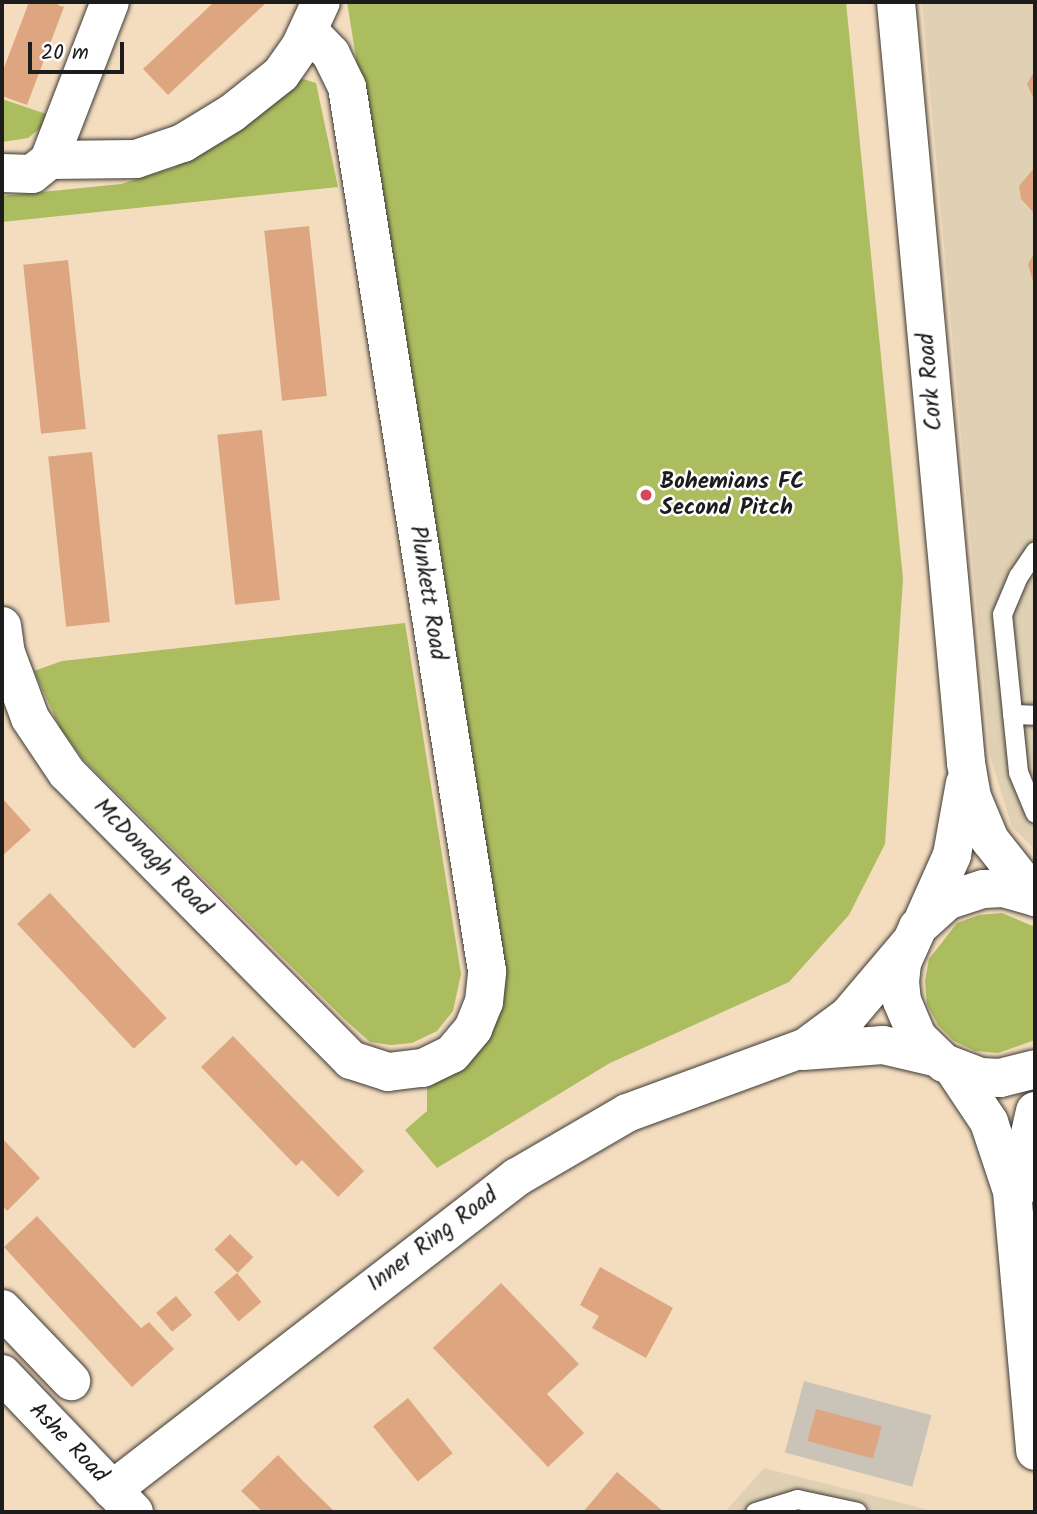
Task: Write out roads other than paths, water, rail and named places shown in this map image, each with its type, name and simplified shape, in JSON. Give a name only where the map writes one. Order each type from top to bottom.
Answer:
[{"type":"main road","points":[[2,173],[32,174],[49,160],[110,2]]},
{"type":"main road","name":"Cork Road","points":[[896,2],[966,763]]},
{"type":"main road","points":[[49,160],[136,159],[183,143],[271,83],[295,56],[315,16]]},
{"type":"main road","name":"Plunkett Road","points":[[315,16],[347,87],[487,971],[484,1002],[473,1029],[452,1054],[423,1068],[388,1072],[351,1060]]},
{"type":"main road","name":"McDonagh Road","points":[[2,626],[6,653],[30,718],[67,773],[351,1060]]},
{"type":"main road","points":[[966,763],[972,796],[990,840],[1035,897]]},
{"type":"main road","points":[[966,763],[963,806],[952,855],[902,962],[902,1001],[917,1037],[946,1063],[989,1122],[1015,1207]]},
{"type":"main road","points":[[914,936],[947,901],[965,893],[1004,888],[1035,897]]},
{"type":"main road","name":"Inner Ring Road","points":[[123,1501],[457,1220],[545,1157],[649,1104],[790,1054],[848,1016],[914,936]]},
{"type":"main road","name":"Inner Ring Road","points":[[790,1054],[883,1045],[1000,1078],[1035,1069]]},
{"type":"main road","points":[[1035,1111],[1020,1167],[1015,1207],[1035,1451]]},
{"type":"main road","points":[[2,1309],[71,1381]]},
{"type":"main road","name":"Ashe Road","points":[[2,1374],[123,1501]]},
{"type":"lane","points":[[1035,551],[1018,576],[1002,614],[1018,772],[1035,813]]},
{"type":"lane","points":[[1012,714],[1035,715]]},
{"type":"lane","points":[[755,1512],[797,1499],[857,1512]]},
{"type":"place","name":"Bohemians FC Second Pitch","points":[[646,495]]}]
